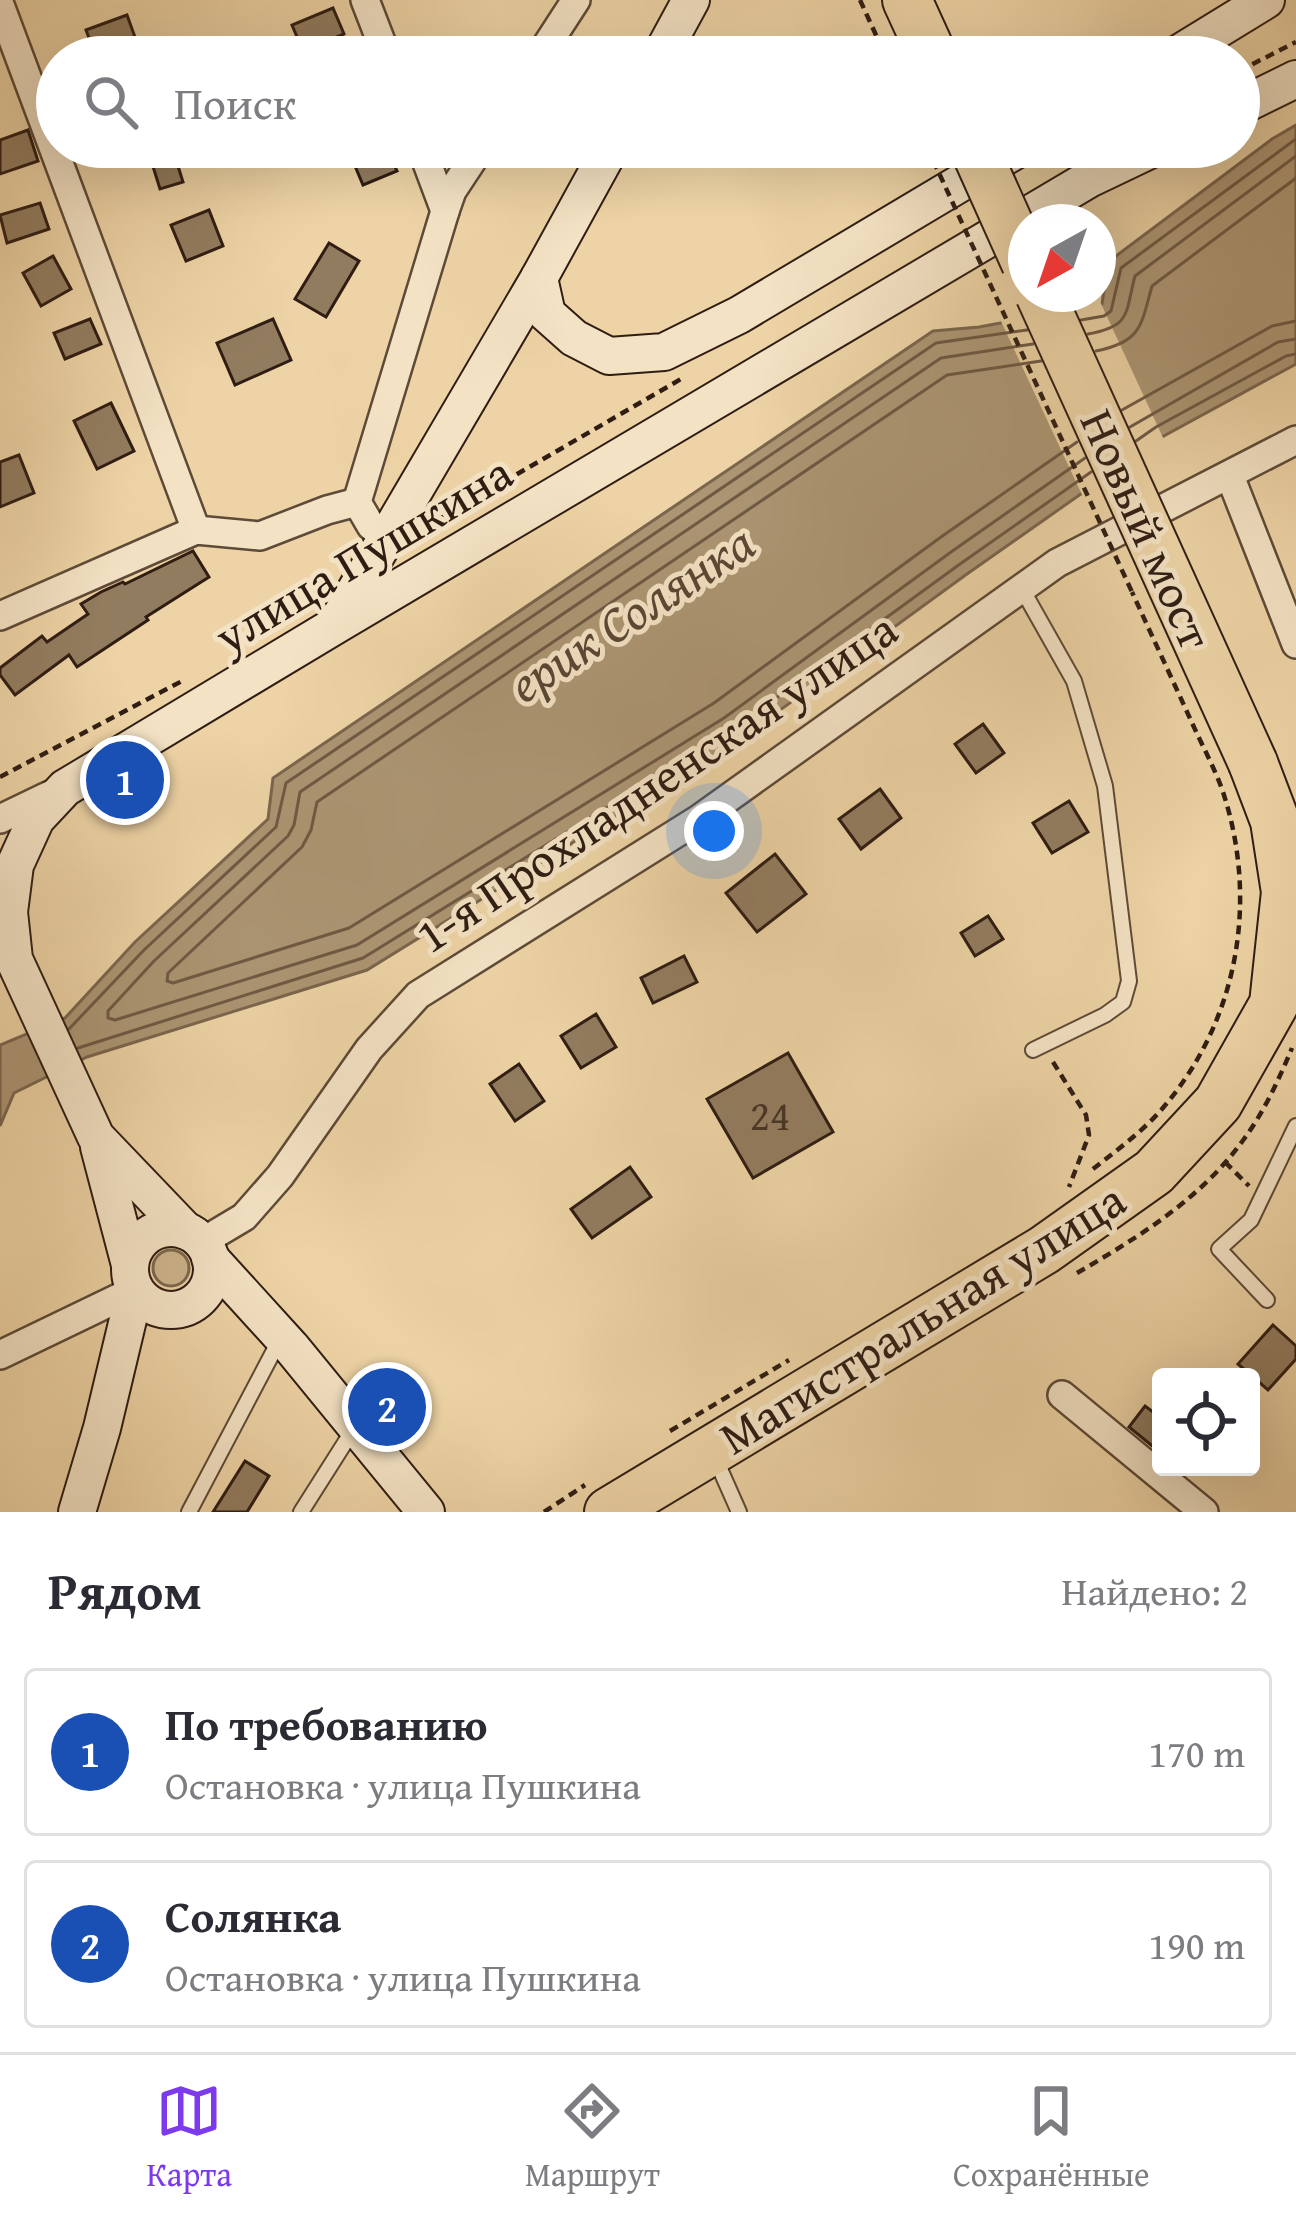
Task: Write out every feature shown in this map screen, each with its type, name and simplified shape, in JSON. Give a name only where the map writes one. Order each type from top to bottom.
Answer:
[{"type":"highway","points":[[907,0],[923,36]]},
{"type":"highway","points":[[983,168],[1008,223]]},
{"type":"highway","name":"Новый мост","points":[[1048,312],[1253,763]]},
{"type":"highway","name":"Магистральная улица","points":[[603,1495],[712,1450],[1044,1250],[1154,1172],[1218,1103],[1274,1004],[1286,892],[1275,821],[1253,763]]},
{"type":"main road","points":[[671,36],[691,0]]},
{"type":"main road","points":[[1207,36],[1265,0]]},
{"type":"main road","points":[[1260,97],[1296,79]]},
{"type":"main road","points":[[336,625],[599,168]]},
{"type":"main road","points":[[539,278],[547,314],[574,338],[609,356],[664,352],[739,315],[986,168]]},
{"type":"main road","name":"улица Пушкина","points":[[426,1512],[282,1337],[96,1137],[14,959],[4,909],[15,865],[37,819],[65,788],[1112,168]]},
{"type":"main road","points":[[77,1512],[102,1427],[133,1277],[133,1253],[149,1234],[161,1229],[199,1244],[210,1279],[192,1304],[182,1308],[160,1309],[142,1298],[133,1277],[96,1137]]},
{"type":"street","points":[[365,0],[379,36]]},
{"type":"street","points":[[553,36],[576,0]]},
{"type":"street","points":[[0,5],[36,101]]},
{"type":"street","points":[[61,168],[196,530]]},
{"type":"street","points":[[429,168],[445,211]]},
{"type":"street","points":[[387,538],[371,526],[357,502],[445,211],[467,168]]},
{"type":"street","name":"1-я Прохладненская улица","points":[[199,1244],[242,1220],[280,1176],[369,1048],[418,995],[699,819],[1078,551],[1296,440]]},
{"type":"street","points":[[1229,476],[1296,644]]},
{"type":"street","points":[[0,616],[196,530],[260,536],[357,502]]},
{"type":"street","points":[[0,819],[65,788]]},
{"type":"street","points":[[0,1354],[133,1277]]},
{"type":"street","points":[[1062,1395],[1204,1512]]},
{"type":"lane","points":[[1022,589],[1073,680],[1106,785],[1129,981],[1123,1002],[1105,1016],[1038,1048]]},
{"type":"lane","points":[[1267,1300],[1219,1250],[1252,1220],[1296,1126]]},
{"type":"lane","points":[[189,1512],[282,1337]]},
{"type":"lane","points":[[301,1512],[356,1426]]},
{"type":"lane","points":[[712,1450],[740,1512]]},
{"type":"path","points":[[860,0],[876,36]]},
{"type":"path","points":[[1260,60],[1296,42]]},
{"type":"path","points":[[937,168],[1222,791],[1234,839],[1237,951],[1225,1004],[1201,1054],[1162,1108],[1091,1171]]},
{"type":"path","points":[[1038,1048],[1086,1115],[1089,1135],[1069,1186],[1080,1179]]},
{"type":"path","points":[[1225,1162],[1262,1199]]},
{"type":"path","points":[[655,1440],[795,1356]]},
{"type":"path","points":[[544,1512],[603,1495]]},
{"type":"shaded area","points":[[171,1250],[184,1255],[189,1268],[184,1281],[171,1286],[158,1281],[153,1268],[158,1255]]},
{"type":"water","name":"ерик Солянка","points":[[1296,125],[1296,364],[1162,437],[739,740],[367,970],[87,1057],[14,1093],[0,1126],[0,1045],[65,1018],[135,942],[268,819],[273,778],[933,331],[1059,312],[1116,312],[1116,256],[1233,168],[1260,168],[1260,148]]},
{"type":"pier","points":[[1026,312],[1105,312],[1165,442],[1084,499],[999,317]]},
{"type":"building","points":[[333,8],[344,34],[297,36],[292,25]]},
{"type":"building","points":[[127,15],[135,36],[88,36],[86,30]]},
{"type":"building","points":[[28,130],[36,162],[0,174],[0,140]]},
{"type":"building","points":[[153,168],[179,168],[183,182],[160,189]]},
{"type":"building","points":[[356,168],[396,168],[397,171],[363,185]]},
{"type":"building","points":[[40,203],[49,229],[7,243],[0,215]]},
{"type":"building","points":[[209,210],[223,246],[186,261],[171,225]]},
{"type":"building","points":[[329,243],[359,261],[326,317],[295,299]]},
{"type":"building","points":[[53,256],[71,289],[41,306],[23,273]]},
{"type":"building","points":[[90,319],[101,344],[65,359],[54,333]]},
{"type":"building","points":[[273,319],[291,360],[235,385],[217,343]]},
{"type":"building","points":[[111,403],[134,451],[97,469],[74,421]]},
{"type":"building","points":[[19,455],[34,493],[0,507],[0,462]]},
{"type":"building","points":[[193,551],[209,577],[77,667],[69,655],[15,695],[0,675],[0,668],[42,636],[47,642],[88,614],[81,604]]},
{"type":"building","points":[[983,724],[1004,753],[976,773],[955,744]]},
{"type":"building","points":[[880,789],[901,818],[861,849],[839,819]]},
{"type":"building","points":[[1069,801],[1088,832],[1052,853],[1033,823]]},
{"type":"building","points":[[775,854],[806,894],[757,932],[726,893]]},
{"type":"building","points":[[988,916],[1003,939],[975,956],[961,933]]},
{"type":"building","points":[[684,956],[697,982],[653,1003],[641,978]]},
{"type":"building","points":[[596,1014],[616,1047],[581,1068],[561,1036]]},
{"type":"building","points":[[788,1053],[833,1132],[753,1178],[707,1099]]},
{"type":"building","points":[[519,1064],[544,1101],[515,1121],[490,1084]]},
{"type":"building","points":[[630,1167],[651,1197],[592,1238],[571,1209]]},
{"type":"building","points":[[1273,1325],[1296,1346],[1296,1359],[1268,1390],[1260,1383],[1260,1368],[1238,1364]]},
{"type":"building","points":[[1145,1406],[1152,1411],[1152,1446],[1129,1427]]},
{"type":"building","points":[[245,1461],[269,1476],[247,1512],[213,1512]]},
{"type":"place","name":"По требованию","points":[[125,780]]},
{"type":"place","name":"Солянка","points":[[387,1407]]}]
